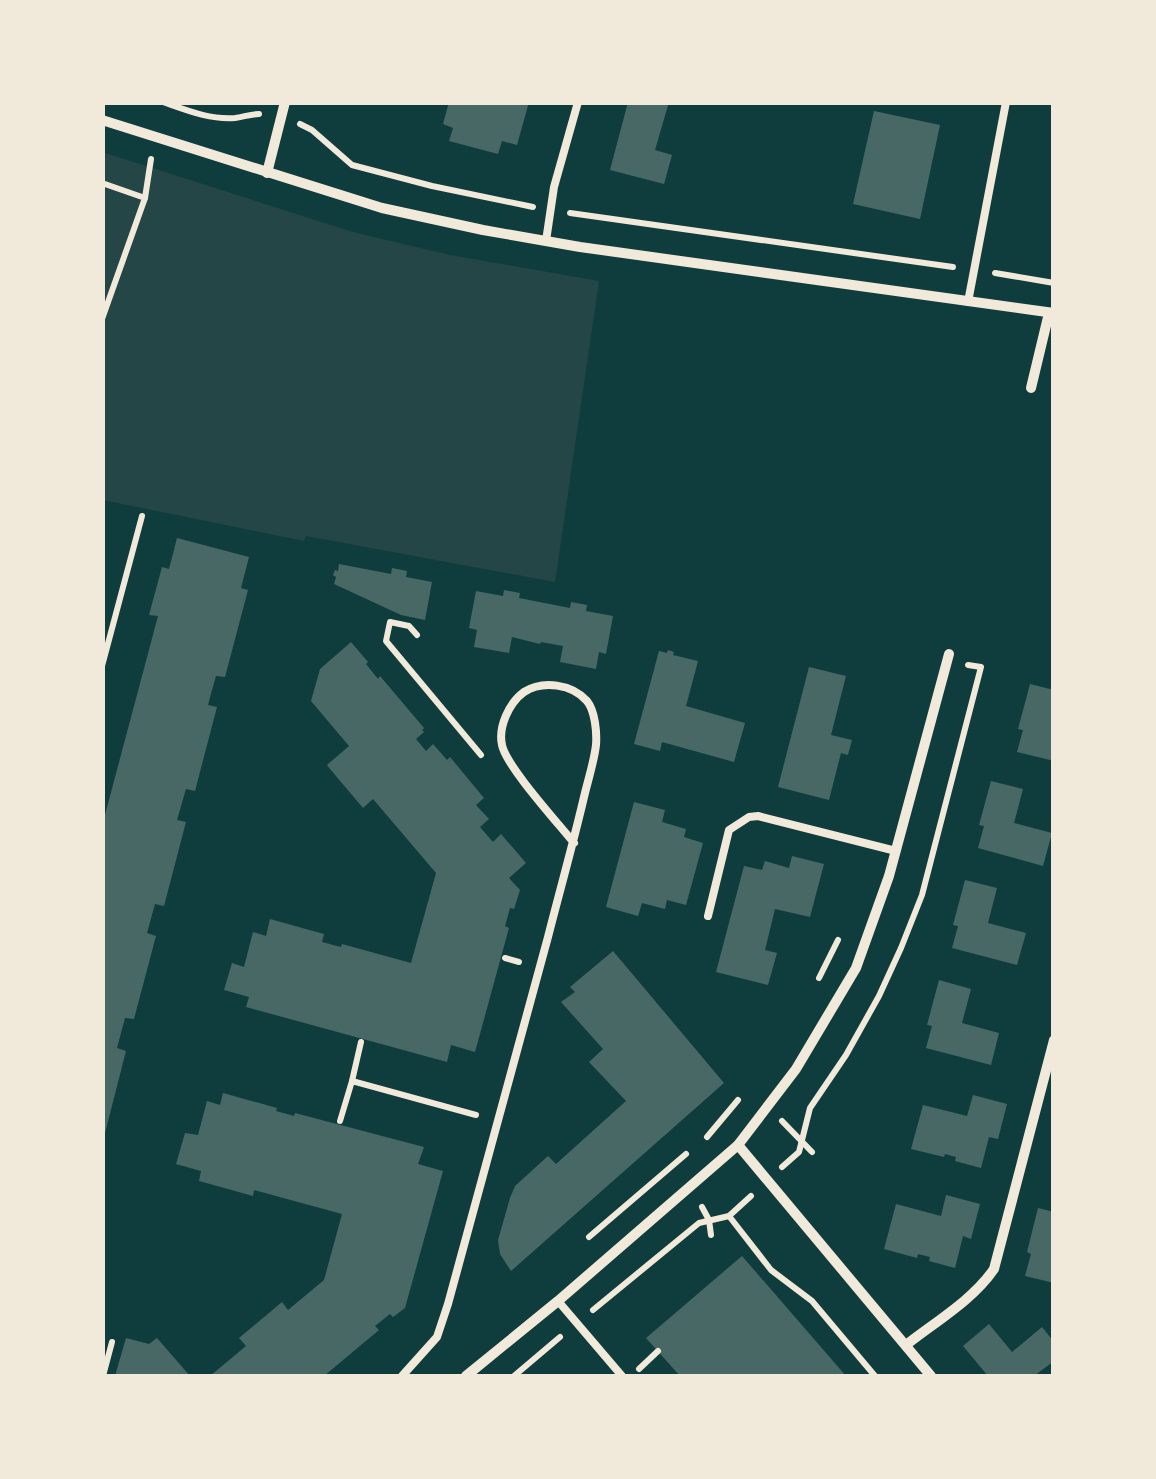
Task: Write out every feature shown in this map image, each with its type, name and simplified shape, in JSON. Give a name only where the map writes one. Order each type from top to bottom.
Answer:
[{"type":"street","points":[[267,173],[285,102]]},
{"type":"street","points":[[102,120],[382,208],[546,241],[1052,313],[1030,388]]},
{"type":"street","points":[[466,1376],[738,1146],[796,1068],[856,968],[896,851],[950,654]]},
{"type":"street","points":[[906,1345],[986,1282],[994,1269],[1054,1040]]},
{"type":"street","points":[[738,1146],[931,1376]]},
{"type":"lane","points":[[546,241],[554,188],[578,102]]},
{"type":"lane","points":[[968,302],[1006,102]]},
{"type":"lane","points":[[402,1376],[437,1337],[448,1304],[574,843],[596,742],[588,702],[577,692],[552,684],[538,686],[512,703],[503,723],[501,744],[509,762],[574,843]]},
{"type":"lane","points":[[708,916],[729,830],[749,817],[758,816],[896,851]]},
{"type":"lane","points":[[558,1301],[622,1376]]},
{"type":"path","points":[[163,102],[216,117],[264,114]]},
{"type":"path","points":[[298,123],[312,130],[352,166],[432,186],[551,210],[1054,283]]},
{"type":"path","points":[[102,320],[145,198],[151,159]]},
{"type":"path","points":[[102,183],[145,198]]},
{"type":"path","points":[[102,666],[142,516]]},
{"type":"path","points":[[417,635],[409,626],[390,622],[386,641],[486,761]]},
{"type":"path","points":[[817,981],[840,934]]},
{"type":"path","points":[[525,964],[528,951]]},
{"type":"path","points":[[340,1121],[362,1042]]},
{"type":"path","points":[[352,1081],[482,1117]]},
{"type":"path","points":[[586,1240],[706,1137],[746,1090]]},
{"type":"path","points":[[779,1118],[812,1152]]},
{"type":"path","points":[[514,1376],[699,1223],[728,1216],[750,1196]]},
{"type":"path","points":[[702,1205],[711,1235]]},
{"type":"path","points":[[728,1216],[753,1251],[812,1301],[875,1376]]},
{"type":"path","points":[[103,1376],[112,1342]]},
{"type":"shaded area","points":[[102,152],[353,232],[450,255],[599,281],[555,582],[306,536],[304,541],[103,500]]},
{"type":"building","points":[[449,102],[529,102],[517,145],[502,141],[498,154],[449,141],[453,128],[443,124]]},
{"type":"building","points":[[628,102],[669,102],[655,150],[672,155],[664,184],[610,170]]},
{"type":"building","points":[[874,111],[940,125],[920,219],[853,204]]},
{"type":"building","points":[[177,538],[249,557],[241,588],[248,590],[225,677],[216,676],[208,705],[217,707],[195,791],[186,789],[177,820],[186,822],[164,906],[155,904],[147,933],[156,936],[134,1019],[125,1018],[117,1048],[126,1051],[104,1137],[102,826],[158,616],[149,615],[162,567],[169,569]]},
{"type":"building","points":[[339,564],[391,574],[392,568],[407,571],[406,577],[432,582],[425,620],[401,615],[334,584],[333,575]]},
{"type":"building","points":[[504,590],[520,593],[519,598],[570,608],[571,602],[587,605],[586,611],[613,616],[606,654],[599,652],[596,669],[560,662],[563,646],[541,642],[512,637],[509,653],[474,647],[477,630],[469,628],[476,591],[503,596]]},
{"type":"building","points":[[351,642],[378,679],[380,676],[424,728],[416,739],[426,751],[433,744],[447,760],[450,757],[484,798],[476,805],[489,819],[480,827],[493,842],[501,834],[526,863],[509,878],[520,890],[505,926],[509,928],[475,1052],[451,1045],[447,1062],[246,1007],[249,997],[224,990],[232,963],[244,967],[253,932],[266,936],[270,919],[324,934],[322,942],[411,963],[436,873],[373,799],[363,808],[327,765],[349,746],[311,701],[320,669]]},
{"type":"building","points":[[668,650],[698,661],[686,706],[745,723],[734,762],[662,742],[660,751],[634,744],[659,651]]},
{"type":"building","points":[[809,667],[846,676],[831,735],[852,740],[848,755],[841,753],[829,800],[778,787]]},
{"type":"building","points":[[1030,684],[1054,690],[1054,761],[1017,752],[1023,730],[1018,729]]},
{"type":"building","points":[[991,781],[1023,789],[1014,823],[1052,833],[1043,866],[978,848],[984,826],[979,825]]},
{"type":"building","points":[[634,802],[665,810],[662,822],[686,829],[684,837],[703,843],[686,905],[667,900],[665,909],[642,903],[638,916],[606,907]]},
{"type":"building","points":[[792,856],[824,864],[810,917],[775,909],[765,950],[777,953],[768,985],[716,972],[744,866],[762,870],[765,861],[789,868]]},
{"type":"building","points":[[965,880],[997,888],[988,923],[1026,933],[1017,965],[952,948],[958,926],[953,925]]},
{"type":"building","points":[[613,951],[724,1083],[511,1271],[500,1254],[498,1240],[515,1186],[548,1156],[556,1164],[626,1101],[589,1062],[603,1049],[561,1002],[575,992],[570,987]]},
{"type":"building","points":[[939,980],[971,989],[962,1023],[999,1033],[991,1065],[926,1048],[932,1026],[927,1025]]},
{"type":"building","points":[[223,1093],[294,1116],[295,1113],[424,1147],[418,1164],[443,1171],[405,1308],[375,1326],[379,1330],[324,1376],[210,1376],[246,1346],[239,1338],[282,1302],[288,1310],[324,1280],[342,1214],[254,1190],[253,1196],[199,1181],[201,1171],[176,1164],[185,1133],[198,1135],[207,1101],[220,1105]]},
{"type":"building","points":[[973,1095],[1007,1104],[998,1139],[989,1137],[981,1168],[945,1154],[944,1157],[911,1149],[923,1105],[967,1116]]},
{"type":"building","points":[[946,1195],[980,1204],[971,1239],[963,1236],[955,1268],[929,1261],[930,1257],[918,1254],[917,1258],[884,1249],[896,1204],[941,1216]]},
{"type":"building","points":[[1038,1208],[1054,1212],[1054,1283],[1025,1276]]},
{"type":"building","points":[[742,1256],[846,1376],[680,1376],[646,1338]]},
{"type":"building","points":[[989,1324],[1012,1352],[1042,1327],[1054,1342],[1054,1361],[1034,1376],[988,1376],[963,1346]]},
{"type":"building","points":[[126,1338],[149,1344],[157,1338],[190,1376],[115,1376]]}]
